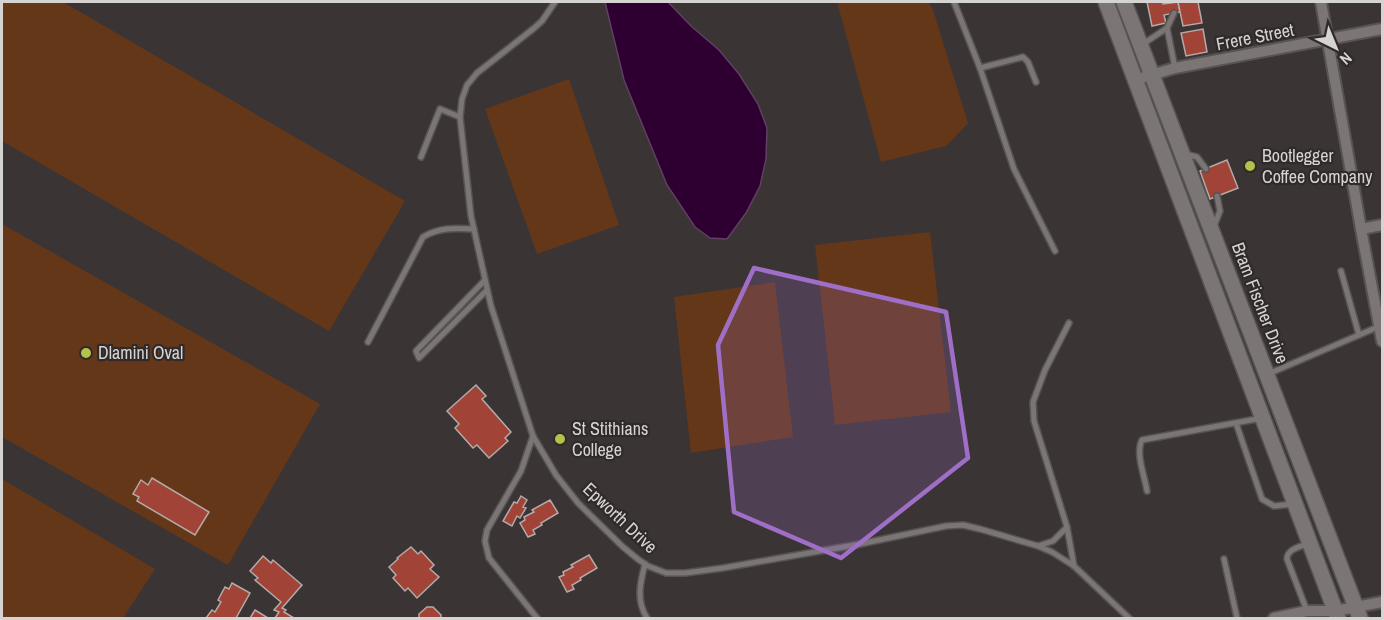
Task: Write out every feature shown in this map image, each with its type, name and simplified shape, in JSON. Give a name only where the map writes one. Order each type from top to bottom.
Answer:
[{"type":"main road","name":"Bram Fischer Drive","points":[[1106,2],[1336,615]]},
{"type":"main road","name":"Bram Fischer Drive","points":[[1124,2],[1358,612]]},
{"type":"street","points":[[1321,2],[1360,229],[1383,341]]},
{"type":"street","name":"Frere Street","points":[[1134,80],[1175,68],[1383,29]]},
{"type":"street","points":[[1360,229],[1383,225]]},
{"type":"street","points":[[1274,618],[1307,611],[1336,615],[1358,612],[1383,602]]},
{"type":"lane","name":"Epworth Drive","points":[[555,2],[533,29],[477,73],[467,85],[462,99],[460,117],[461,140],[474,229],[487,290],[533,436],[556,475],[578,503],[622,546],[645,564],[666,573],[723,568],[946,526],[963,525],[1038,546],[1074,566],[1129,618]]},
{"type":"lane","points":[[954,2],[980,68],[1014,169],[1055,251]]},
{"type":"lane","points":[[1141,46],[1167,28],[1174,13]]},
{"type":"lane","points":[[1167,28],[1175,68]]},
{"type":"lane","points":[[980,68],[1023,57],[1028,62],[1036,82]]},
{"type":"lane","points":[[421,157],[440,109],[460,117]]},
{"type":"lane","points":[[1182,153],[1197,157],[1206,169]]},
{"type":"lane","points":[[1212,231],[1220,211],[1217,196]]},
{"type":"lane","points":[[368,342],[423,237],[433,231],[448,228],[474,229]]},
{"type":"lane","points":[[1341,271],[1359,335]]},
{"type":"lane","points":[[485,280],[416,351],[418,358],[487,290]]},
{"type":"lane","points":[[1069,323],[1045,370],[1034,402],[1034,421],[1067,527],[1074,566]]},
{"type":"lane","points":[[1267,374],[1380,326]]},
{"type":"lane","points":[[1147,491],[1140,453],[1142,440],[1264,418]]},
{"type":"lane","points":[[1236,423],[1262,499],[1274,506],[1295,503]]},
{"type":"lane","points":[[533,436],[521,471],[487,530],[485,541],[489,558],[537,618]]},
{"type":"lane","points":[[1038,546],[1053,541],[1067,527]]},
{"type":"lane","points":[[1307,611],[1287,555],[1290,551],[1310,543]]},
{"type":"lane","points":[[1224,559],[1237,618]]},
{"type":"lane","points":[[645,564],[639,592],[641,606],[647,618]]},
{"type":"highlighted area","points":[[754,268],[946,312],[968,458],[841,558],[734,512],[718,345]]},
{"type":"shaded area","points":[[2,2],[63,2],[405,201],[329,331],[2,141]]},
{"type":"shaded area","points":[[605,2],[668,2],[719,50],[739,74],[758,104],[767,128],[766,159],[760,186],[746,213],[727,239],[710,238],[695,227],[667,185],[624,80]]},
{"type":"shaded area","points":[[837,2],[929,2],[968,123],[946,146],[881,162]]},
{"type":"shaded area","points":[[569,79],[619,225],[537,254],[485,109]]},
{"type":"shaded area","points":[[2,224],[320,404],[228,565],[2,437]]},
{"type":"shaded area","points":[[930,232],[951,412],[835,425],[815,245]]},
{"type":"shaded area","points":[[775,282],[793,437],[691,453],[674,297]]},
{"type":"shaded area","points":[[2,479],[155,569],[123,618],[2,618]]},
{"type":"building","points":[[1147,2],[1162,2],[1163,4],[1178,2],[1180,12],[1164,15],[1166,23],[1152,26]]},
{"type":"building","points":[[1178,2],[1198,2],[1202,23],[1183,26]]},
{"type":"building","points":[[1203,29],[1207,52],[1186,56],[1181,33]]},
{"type":"building","points":[[1227,160],[1238,188],[1210,199],[1200,171]]},
{"type":"building","points":[[476,385],[486,396],[482,399],[511,432],[505,438],[508,441],[489,458],[477,445],[473,448],[455,428],[459,424],[447,411]]},
{"type":"building","points":[[152,478],[209,512],[195,535],[137,501],[139,497],[133,494],[141,480],[148,485]]},
{"type":"building","points":[[521,496],[527,500],[523,507],[526,508],[520,518],[517,516],[512,526],[503,521],[514,502],[517,503]]},
{"type":"building","points":[[550,500],[558,513],[541,523],[542,525],[533,530],[535,534],[528,537],[520,523],[525,520],[524,517],[534,512],[532,510]]},
{"type":"building","points":[[411,547],[418,554],[421,551],[434,565],[430,569],[439,577],[417,598],[408,588],[405,591],[393,578],[396,575],[389,567]]},
{"type":"building","points":[[589,555],[597,568],[580,578],[581,580],[572,585],[574,589],[567,592],[559,577],[573,567],[571,565]]},
{"type":"building","points":[[263,556],[271,563],[273,560],[302,585],[282,608],[294,618],[275,618],[279,612],[274,610],[281,602],[255,580],[258,578],[250,571]]},
{"type":"building","points":[[232,583],[250,593],[236,618],[206,618],[212,610],[215,612],[221,602],[218,600],[225,587],[229,589]]},
{"type":"building","points":[[427,607],[433,607],[441,618],[419,618],[419,614]]},
{"type":"building","points":[[255,610],[268,618],[250,618]]},
{"type":"place","name":"Bootlegger Coffee Company","points":[[1250,166]]},
{"type":"place","name":"Dlamini Oval","points":[[86,353]]},
{"type":"place","name":"St Stithians College","points":[[560,439]]}]
